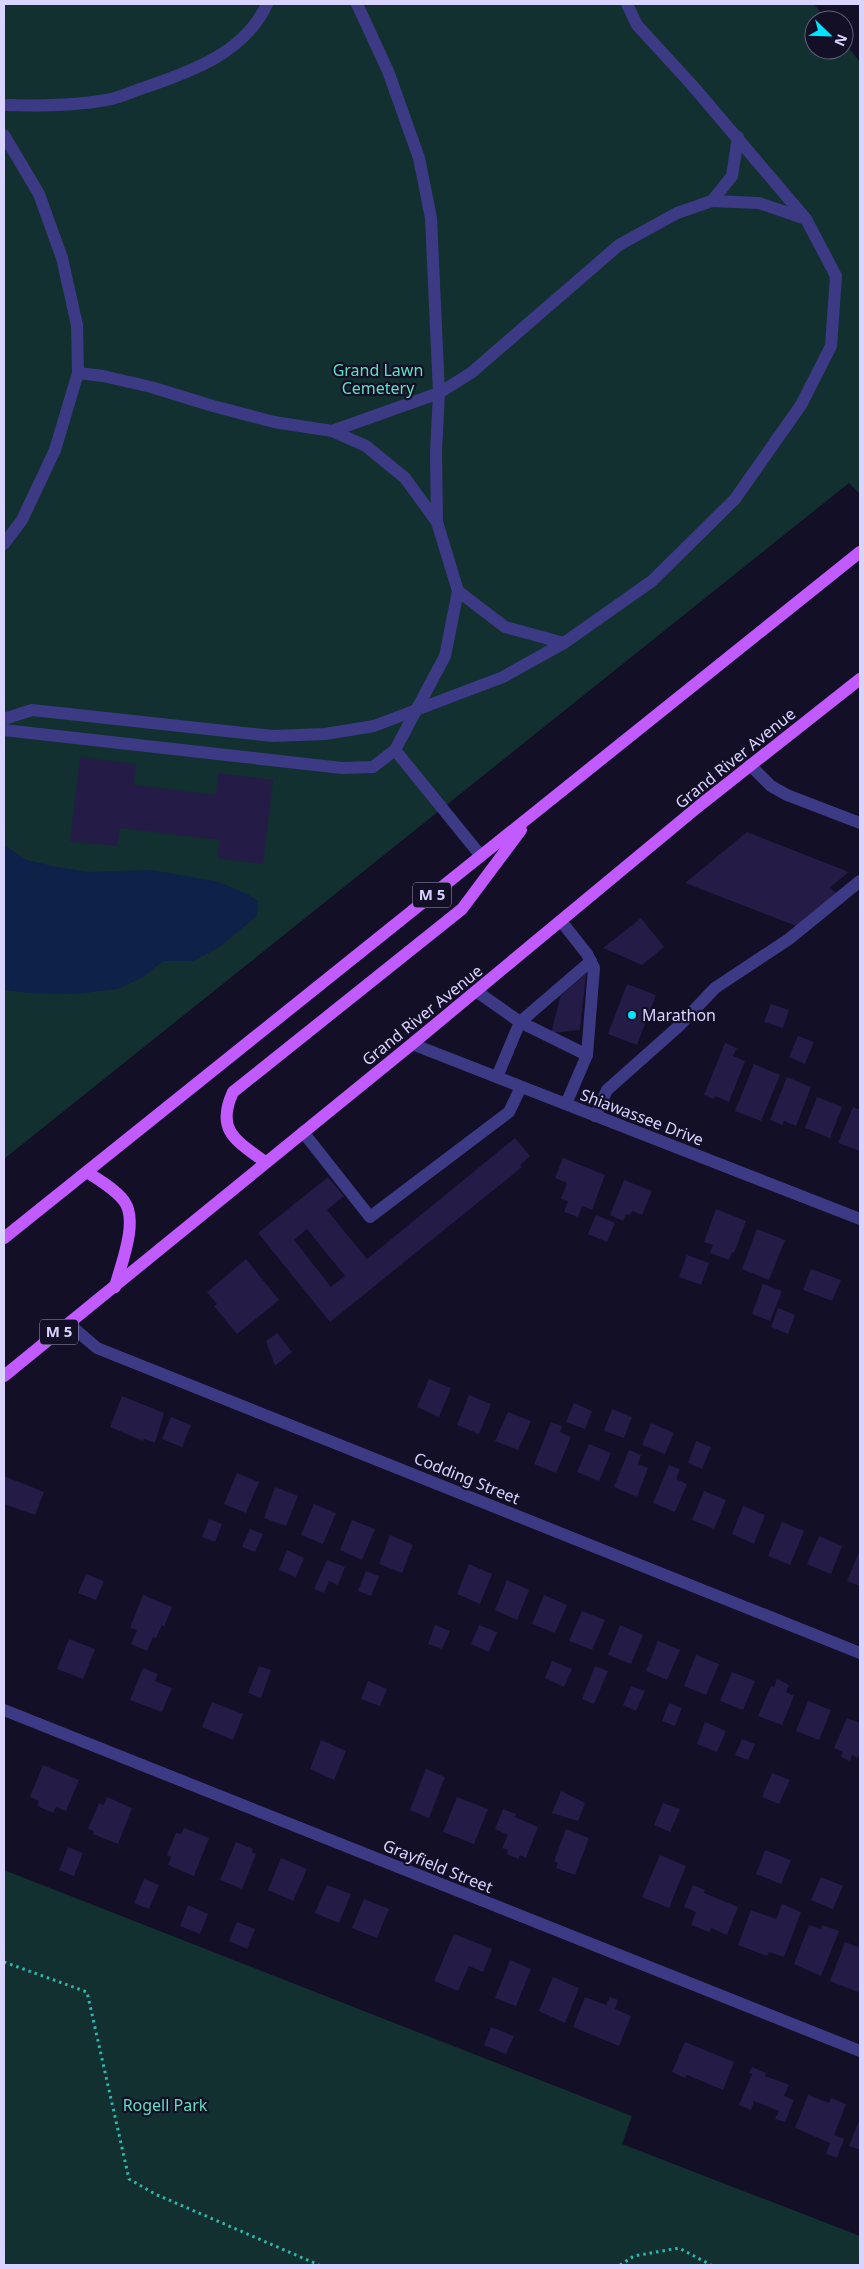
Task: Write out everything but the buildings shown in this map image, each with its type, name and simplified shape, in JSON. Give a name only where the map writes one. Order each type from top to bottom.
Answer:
[{"type":"main road","name":"M 5","points":[[4,1238],[860,552]]},
{"type":"main road","name":"Grand River Avenue","points":[[4,1376],[476,992],[750,765],[860,679]]},
{"type":"main road","points":[[266,1162],[230,1134],[225,1109],[233,1092],[462,909],[531,816]]},
{"type":"main road","points":[[87,1172],[124,1201],[129,1212],[129,1234],[115,1287]]},
{"type":"street","points":[[4,105],[71,104],[108,100],[191,70],[238,44],[263,14],[268,4]]},
{"type":"street","points":[[4,730],[342,768],[373,767],[394,750],[445,656],[458,591],[437,522],[436,451],[439,393],[431,218],[421,167],[388,71],[357,4]]},
{"type":"street","points":[[4,719],[32,710],[273,736],[325,734],[374,726],[503,677],[564,643],[652,581],[735,499],[800,405],[831,346],[836,276],[806,218],[738,137],[637,25],[627,4]]},
{"type":"street","points":[[4,135],[39,194],[62,258],[77,325],[78,374],[55,450],[22,520],[4,544]]},
{"type":"street","points":[[712,201],[732,176],[738,137]]},
{"type":"street","points":[[332,431],[439,393],[471,373],[619,245],[677,213],[712,201],[759,203],[806,218]]},
{"type":"street","points":[[78,374],[103,376],[152,387],[274,422],[332,431],[366,446],[405,478],[437,522]]},
{"type":"street","points":[[458,591],[505,627],[564,643]]},
{"type":"street","points":[[394,750],[481,856]]},
{"type":"street","points":[[750,765],[771,786],[787,795],[860,823]]},
{"type":"street","points":[[595,1116],[607,1090],[679,1026],[715,988],[790,939],[860,881]]},
{"type":"street","points":[[561,921],[591,961],[594,968],[587,1055],[566,1104]]},
{"type":"street","points":[[497,1078],[520,1022],[591,961]]},
{"type":"street","points":[[476,992],[520,1022],[587,1055]]},
{"type":"street","name":"Shiawassee Drive","points":[[412,1044],[860,1220]]},
{"type":"street","points":[[303,1132],[370,1217],[509,1112],[521,1087]]},
{"type":"street","name":"Codding Street","points":[[69,1324],[97,1348],[860,1653]]},
{"type":"street","name":"Grayfield Street","points":[[4,1710],[860,2051]]},
{"type":"path","points":[[4,1962],[88,1992],[129,2179],[155,2194],[319,2265]]},
{"type":"path","points":[[620,2265],[634,2256],[680,2248],[711,2265]]},
{"type":"green space","name":"Grand Lawn Cemetery","points":[[4,4],[814,4],[819,10],[804,10],[804,60],[854,60],[854,54],[860,62],[860,494],[849,483],[4,1159]]},
{"type":"green space","name":"Rogell Park","points":[[4,1870],[632,2116],[622,2144],[860,2236],[860,2265],[4,2265]]},
{"type":"water","points":[[4,845],[27,860],[52,866],[89,872],[152,870],[219,882],[258,901],[257,916],[218,948],[193,961],[163,961],[145,976],[118,989],[75,994],[30,993],[4,990]]},
{"type":"place","name":"Marathon","points":[[632,1015]]}]
